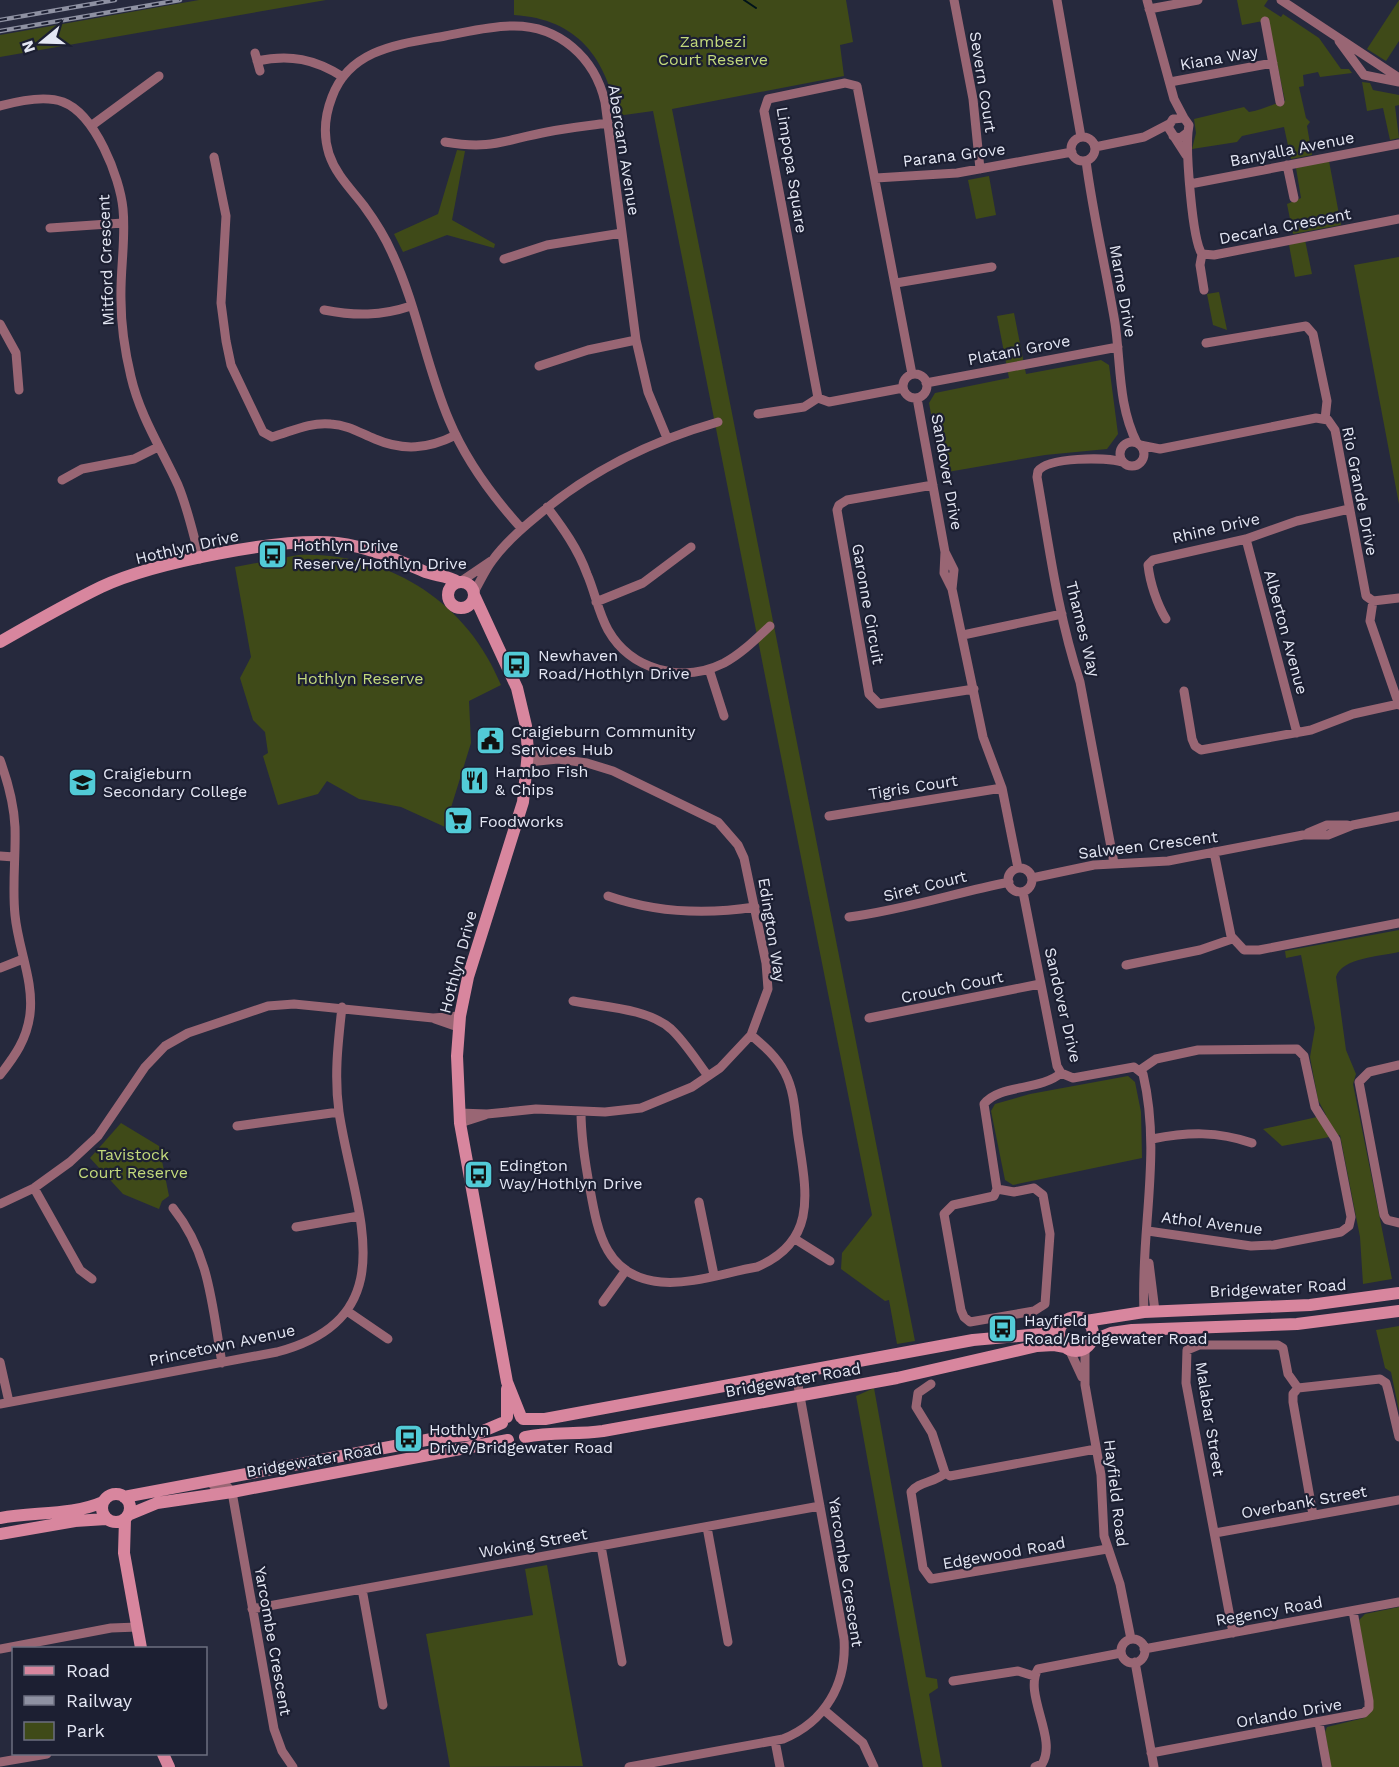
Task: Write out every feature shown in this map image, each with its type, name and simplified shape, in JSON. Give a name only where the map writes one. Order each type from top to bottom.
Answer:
[{"type":"street","name":"Severn Court","points":[[954,0],[974,110],[980,169]]},
{"type":"street","points":[[1057,0],[1082,137]]},
{"type":"street","points":[[1095,147],[1144,137],[1180,138],[1188,132],[1189,125],[1174,99],[1148,4],[1198,0]]},
{"type":"street","points":[[1281,0],[1399,78]]},
{"type":"street","points":[[1265,21],[1280,102]]},
{"type":"street","name":"Abercarn Avenue","points":[[522,529],[486,487],[456,435],[387,243],[367,210],[340,177],[330,155],[326,140],[327,114],[333,94],[343,77],[361,59],[389,46],[504,26],[531,27],[562,39],[591,66],[603,92],[636,340],[648,392],[667,438]]},
{"type":"street","points":[[1336,36],[1364,75],[1399,82]]},
{"type":"street","points":[[1355,64],[1355,55],[1361,53]]},
{"type":"street","points":[[260,71],[256,57],[291,57],[310,60],[343,77]]},
{"type":"street","name":"Kiana Way","points":[[1170,82],[1273,63]]},
{"type":"street","points":[[91,126],[159,76]]},
{"type":"street","name":"Limpopa Square","points":[[818,398],[764,104],[774,96],[845,83],[854,83],[860,92],[912,374]]},
{"type":"street","name":"Mitford Crescent","points":[[0,106],[49,99],[73,108],[91,126],[117,181],[123,223],[121,300],[123,328],[139,404],[178,486],[200,559]]},
{"type":"street","points":[[1172,136],[1170,122],[1174,99]]},
{"type":"street","points":[[1144,137],[1176,117],[1184,118]]},
{"type":"street","points":[[445,142],[474,147],[490,146],[547,132],[608,123]]},
{"type":"street","name":"Decarla Crescent","points":[[1188,132],[1187,157],[1190,184],[1197,243],[1202,254],[1214,255],[1399,219]]},
{"type":"street","name":"Decarla Crescent","points":[[1172,136],[1187,157]]},
{"type":"street","points":[[1082,137],[1089,138],[1095,147],[1095,154],[1086,161],[1078,160],[1072,152],[1072,144],[1082,137]]},
{"type":"street","name":"Banyalla Avenue","points":[[1190,184],[1399,144]]},
{"type":"street","name":"Parana Grove","points":[[876,178],[980,169],[1072,152]]},
{"type":"street","points":[[214,156],[226,216],[221,303],[226,341],[231,365],[263,432],[272,437],[309,424],[333,424],[354,428],[396,446],[414,449],[456,435]]},
{"type":"street","name":"Marne Drive","points":[[1086,161],[1118,347],[1122,394],[1128,426],[1139,444]]},
{"type":"street","points":[[1287,165],[1296,193]]},
{"type":"street","points":[[50,228],[123,223]]},
{"type":"street","points":[[504,259],[547,245],[622,232]]},
{"type":"street","points":[[1202,254],[1200,265],[1204,290]]},
{"type":"street","points":[[896,283],[992,267]]},
{"type":"street","points":[[324,310],[352,315],[376,315],[411,306]]},
{"type":"street","points":[[0,324],[16,353],[19,390]]},
{"type":"street","points":[[1206,343],[1306,326],[1313,334],[1327,400],[1325,419]]},
{"type":"street","points":[[539,366],[588,350],[636,340]]},
{"type":"street","name":"Platani Grove","points":[[926,383],[1118,347]]},
{"type":"street","points":[[912,374],[920,375],[926,383],[925,392],[917,398],[909,396],[903,388],[904,380],[912,374]]},
{"type":"street","points":[[758,414],[804,407],[818,398],[829,402],[903,388]]},
{"type":"street","name":"Sandover Drive","points":[[917,398],[945,552],[944,573],[952,589],[988,755],[1002,788],[1018,868]]},
{"type":"street","name":"Rio Grande Drive","points":[[1142,460],[1160,449],[1325,419],[1334,427],[1364,589],[1366,596],[1373,601]]},
{"type":"street","points":[[491,561],[471,603],[465,607],[452,604],[447,594],[449,588],[491,561],[547,507],[598,471],[667,438],[718,423]]},
{"type":"street","name":"Marne Drive","points":[[1122,448],[1128,426]]},
{"type":"street","points":[[1130,442],[1139,444],[1144,453],[1142,460],[1131,466],[1122,462],[1122,448],[1130,442]]},
{"type":"street","name":"Rio Grande Drive","points":[[1139,444],[1160,449]]},
{"type":"street","points":[[62,480],[81,470],[134,459],[158,447]]},
{"type":"street","name":"Thames Way","points":[[1106,458],[1122,448]]},
{"type":"street","name":"Thames Way","points":[[1114,863],[1080,682],[1072,661],[1062,614],[1038,471],[1046,464],[1106,458],[1122,462]]},
{"type":"street","name":"Garonne Circuit","points":[[933,485],[847,500],[839,505],[837,510],[869,694],[879,705],[974,689]]},
{"type":"street","points":[[547,507],[581,558],[596,602],[612,636],[635,659],[668,672],[686,673],[709,669],[737,654],[770,626]]},
{"type":"street","name":"Rhine Drive","points":[[1166,620],[1160,610],[1149,572],[1148,565],[1153,560],[1246,539],[1297,520],[1349,509]]},
{"type":"street","name":"Alberton Avenue","points":[[1246,539],[1297,733]]},
{"type":"street","name":"Hothlyn Drive","points":[[0,642],[102,586],[152,570],[200,559],[313,541],[382,552],[427,573],[459,582]]},
{"type":"street","points":[[596,602],[643,583],[691,547]]},
{"type":"street","name":"Hothlyn Drive","points":[[427,573],[443,587],[447,594]]},
{"type":"street","points":[[459,582],[470,585],[474,594]]},
{"type":"street","name":"Hothlyn Drive","points":[[474,594],[517,688],[526,726],[528,757],[523,802],[474,954],[459,1022],[460,1118],[507,1382],[522,1418]]},
{"type":"street","points":[[1184,691],[1194,746],[1201,750],[1297,733],[1353,714],[1399,704],[1370,621],[1373,601],[1399,598]]},
{"type":"street","name":"Hothlyn Drive","points":[[465,607],[490,631]]},
{"type":"street","points":[[963,635],[1062,614]]},
{"type":"street","points":[[709,669],[724,716]]},
{"type":"street","name":"Edington Way","points":[[460,1118],[536,1109],[581,1111],[640,1108],[674,1096],[708,1076],[751,1035],[768,989],[766,963],[744,858],[738,845],[718,822],[602,766],[528,757]]},
{"type":"street","points":[[0,760],[10,790],[15,825],[14,914],[30,989],[30,1012],[26,1035],[15,1056],[0,1075]]},
{"type":"street","name":"Tigris Court","points":[[829,816],[1002,788]]},
{"type":"street","name":"Salween Crescent","points":[[1032,878],[1114,863],[1168,861],[1303,835],[1328,835],[1353,825],[1399,816]]},
{"type":"street","points":[[1214,852],[1232,939],[1241,948],[1253,951],[1399,923]]},
{"type":"street","points":[[0,856],[14,857]]},
{"type":"street","points":[[1018,868],[1026,869],[1032,878],[1031,886],[1023,892],[1015,891],[1009,882],[1010,874],[1018,868]]},
{"type":"street","name":"Siret Court","points":[[849,917],[909,906],[949,894],[1009,882]]},
{"type":"street","name":"Sandover Drive","points":[[1023,892],[1040,984],[1061,1073],[1073,1078],[1128,1067],[1140,1070]]},
{"type":"street","points":[[608,896],[629,903],[679,912],[714,912],[755,907]]},
{"type":"street","points":[[1126,965],[1200,950],[1232,939]]},
{"type":"street","points":[[0,968],[23,959]]},
{"type":"street","name":"Crouch Court","points":[[869,1018],[1040,984]]},
{"type":"street","points":[[573,1001],[632,1012],[659,1021],[678,1037],[708,1076]]},
{"type":"street","points":[[0,1204],[34,1188],[70,1162],[98,1136],[145,1067],[165,1046],[188,1033],[268,1006],[294,1004],[342,1007],[459,1022]]},
{"type":"street","name":"Princetown Avenue","points":[[5,1403],[302,1346],[326,1333],[347,1311],[364,1268],[364,1240],[339,1112],[336,1077],[342,1007]]},
{"type":"street","points":[[581,1111],[581,1143],[597,1228],[607,1251],[626,1270],[642,1278],[660,1282],[714,1275],[767,1263],[784,1251],[795,1239],[801,1224],[806,1196],[793,1098],[779,1063],[751,1035]]},
{"type":"street","name":"Athol Avenue","points":[[1140,1070],[1156,1059],[1198,1050],[1297,1049],[1304,1056],[1315,1107],[1336,1140],[1351,1217],[1349,1226],[1341,1232],[1274,1245],[1251,1246],[1148,1231]]},
{"type":"street","points":[[1399,1065],[1369,1072],[1359,1082],[1384,1215],[1387,1220],[1399,1223]]},
{"type":"street","points":[[1140,1070],[1146,1090],[1152,1139],[1147,1255],[1151,1328]]},
{"type":"street","points":[[998,1189],[1014,1192],[1034,1188],[1042,1195],[1050,1234],[1046,1298],[1044,1305],[1034,1311],[970,1322],[961,1310],[944,1214],[953,1205],[994,1196],[998,1189],[984,1104],[1008,1092],[1051,1082],[1061,1073]]},
{"type":"street","points":[[237,1126],[339,1112]]},
{"type":"street","points":[[1152,1139],[1177,1134],[1212,1133],[1252,1143]]},
{"type":"street","points":[[34,1188],[80,1270],[92,1279]]},
{"type":"street","points":[[699,1202],[714,1275]]},
{"type":"street","points":[[173,1208],[190,1229],[199,1248],[222,1363]]},
{"type":"street","points":[[296,1227],[359,1216]]},
{"type":"street","points":[[795,1239],[830,1261]]},
{"type":"street","points":[[603,1302],[626,1270]]},
{"type":"street","name":"Bridgewater Road","points":[[1086,1321],[1150,1311],[1282,1307],[1393,1294]]},
{"type":"street","points":[[347,1311],[387,1339]]},
{"type":"street","name":"Bridgewater Road","points":[[1088,1345],[1111,1333],[1151,1328],[1297,1324],[1395,1312]]},
{"type":"street","points":[[1072,1317],[1086,1321],[1092,1329],[1088,1345],[1067,1348],[1059,1338],[1060,1327],[1072,1317]]},
{"type":"street","name":"Bridgewater Road","points":[[522,1418],[545,1419],[983,1338],[1040,1334],[1060,1327]]},
{"type":"street","name":"Hayfield Road","points":[[1085,1384],[1088,1345]]},
{"type":"street","name":"Malabar Street","points":[[1233,1633],[1186,1383],[1187,1350],[1199,1345],[1278,1345],[1282,1348],[1288,1374],[1298,1388]]},
{"type":"street","name":"Bridgewater Road","points":[[525,1437],[553,1432],[575,1434],[596,1432],[897,1378],[1037,1346],[1067,1348]]},
{"type":"street","name":"Hayfield Road","points":[[1067,1348],[1076,1360],[1085,1384],[1096,1449],[1107,1549],[1120,1584],[1131,1639]]},
{"type":"street","points":[[0,1362],[5,1403]]},
{"type":"street","name":"Yarcombe Crescent","points":[[629,1767],[685,1762],[775,1741],[800,1731],[824,1710],[841,1679],[844,1648],[796,1374]]},
{"type":"street","points":[[1313,1515],[1293,1402],[1293,1394],[1298,1388],[1380,1379],[1386,1383],[1388,1389],[1399,1437]]},
{"type":"street","name":"Hothlyn Drive","points":[[505,1420],[507,1382]]},
{"type":"street","points":[[931,1384],[911,1398],[938,1446],[945,1473],[957,1477],[1096,1449]]},
{"type":"street","points":[[522,1418],[528,1426],[525,1437],[517,1442],[508,1440],[502,1434],[505,1420],[522,1418]]},
{"type":"street","name":"Bridgewater Road","points":[[124,1497],[443,1437],[477,1434],[505,1420]]},
{"type":"street","name":"Bridgewater Road","points":[[127,1517],[158,1503],[226,1493],[508,1440]]},
{"type":"street","name":"Edgewood Road","points":[[945,1473],[939,1479],[915,1486],[911,1492],[923,1568],[931,1579],[1107,1549]]},
{"type":"street","points":[[183,1485],[194,1488],[222,1484],[226,1493]]},
{"type":"street","name":"Yarcombe Crescent","points":[[226,1493],[235,1515],[274,1729],[282,1751],[293,1767]]},
{"type":"street","points":[[0,1518],[31,1512],[75,1511],[103,1502],[112,1494],[124,1497],[129,1503],[124,1553],[141,1647]]},
{"type":"street","name":"Overbank Street","points":[[1215,1533],[1399,1500]]},
{"type":"street","points":[[103,1502],[102,1511],[124,1553]]},
{"type":"street","name":"Woking Street","points":[[252,1609],[820,1506]]},
{"type":"street","points":[[0,1534],[75,1521],[117,1522],[127,1517]]},
{"type":"street","points":[[707,1527],[728,1642]]},
{"type":"street","points":[[601,1546],[622,1662]]},
{"type":"street","points":[[362,1589],[383,1705]]},
{"type":"street","name":"Regency Road","points":[[1144,1649],[1399,1602]]},
{"type":"street","name":"Orlando Drive","points":[[1151,1752],[1361,1715],[1368,1708],[1353,1611]]},
{"type":"street","points":[[0,1649],[137,1624]]},
{"type":"street","points":[[1131,1639],[1139,1641],[1144,1649],[1143,1657],[1134,1662],[1127,1661],[1121,1653],[1122,1645],[1131,1639]]},
{"type":"street","points":[[1041,1766],[1046,1751],[1034,1676],[1038,1669],[1121,1653]]},
{"type":"street","points":[[1134,1662],[1154,1767]]},
{"type":"street","points":[[953,1681],[1018,1671],[1034,1676]]},
{"type":"street","points":[[824,1710],[863,1743],[874,1767]]},
{"type":"street","points":[[1319,1723],[1327,1767]]},
{"type":"street","points":[[775,1741],[780,1767]]},
{"type":"street","points":[[0,1762],[41,1755]]},
{"type":"green space","points":[[199,0],[326,0],[0,57],[0,35]]},
{"type":"green space","name":"Zambezi Court Reserve","points":[[514,0],[846,0],[853,42],[840,45],[844,76],[672,109],[915,1341],[897,1344],[889,1300],[885,1301],[841,1269],[842,1253],[872,1215],[653,111],[617,116],[605,76],[585,45],[572,33],[556,24],[514,15]]},
{"type":"green space","points":[[1237,0],[1268,0],[1264,6],[1281,17],[1283,14],[1319,38],[1341,69],[1349,69],[1352,73],[1320,77],[1318,72],[1303,75],[1304,86],[1299,87],[1306,118],[1310,122],[1307,126],[1312,155],[1291,159],[1284,127],[1242,136],[1237,142],[1192,149],[1196,133],[1194,119],[1244,107],[1249,112],[1285,101],[1268,20],[1242,25]]},
{"type":"green space","points":[[1399,0],[1399,41],[1386,61],[1367,49]]},
{"type":"green space","points":[[1362,82],[1370,83],[1373,90],[1399,95],[1399,105],[1395,106],[1399,138],[1390,140],[1383,108],[1367,111]]},
{"type":"green space","points":[[457,150],[465,151],[452,220],[495,244],[494,248],[447,235],[403,252],[394,234],[438,214]]},
{"type":"green space","points":[[1329,161],[1341,225],[1293,234],[1287,204],[1301,198],[1296,168]]},
{"type":"green space","points":[[989,176],[996,215],[976,219],[968,180]]},
{"type":"green space","points":[[1305,240],[1312,274],[1295,277],[1289,245]]},
{"type":"green space","points":[[1399,257],[1399,504],[1354,265]]},
{"type":"green space","points":[[1219,292],[1227,330],[1213,325],[1207,294]]},
{"type":"green space","points":[[1014,313],[1026,374],[1101,360],[1109,365],[1118,434],[1107,449],[1045,455],[942,473],[929,403],[935,393],[1009,378],[997,316]]},
{"type":"green space","name":"Hothlyn Reserve","points":[[298,555],[331,556],[363,562],[393,573],[421,588],[446,607],[468,629],[486,655],[501,685],[469,701],[471,743],[445,827],[401,807],[359,799],[327,781],[318,794],[278,805],[263,756],[268,753],[265,732],[253,720],[240,678],[251,657],[235,567]]},
{"type":"green space","points":[[1399,930],[1399,952],[1353,962],[1339,971],[1336,977],[1346,1050],[1356,1074],[1353,1084],[1392,1279],[1363,1284],[1360,1237],[1340,1135],[1282,1146],[1263,1129],[1326,1115],[1318,1100],[1310,1057],[1315,1028],[1301,955],[1286,958],[1285,951]]},
{"type":"green space","points":[[1128,1076],[1135,1082],[1141,1112],[1142,1158],[1013,1185],[1005,1180],[991,1111],[995,1104],[1030,1094]]},
{"type":"green space","name":"Tavistock Court Reserve","points":[[121,1123],[159,1146],[169,1196],[162,1201],[159,1209],[123,1194],[90,1158]]},
{"type":"green space","points":[[1399,1326],[1399,1411],[1391,1372],[1385,1368],[1376,1330]]},
{"type":"green space","points":[[874,1388],[926,1677],[937,1679],[938,1688],[929,1694],[942,1767],[923,1767],[856,1396]]},
{"type":"green space","points":[[547,1565],[583,1766],[450,1767],[426,1634],[533,1615],[525,1569]]},
{"type":"green space","points":[[1399,1607],[1399,1767],[1331,1767],[1325,1732],[1327,1727],[1364,1718],[1371,1712],[1359,1620],[1365,1614]]},
{"type":"waterway","points":[[744,0],[756,8]]},
{"type":"railway","points":[[0,20],[115,0]]},
{"type":"railway","points":[[0,31],[180,0]]},
{"type":"place","name":"Hothlyn Drive Reserve/Hothlyn Drive","points":[[272,554]]},
{"type":"place","name":"Newhaven Road/Hothlyn Drive","points":[[517,664]]},
{"type":"place","name":"Craigieburn Community Services Hub","points":[[490,740]]},
{"type":"place","name":"Hambo Fish & Chips","points":[[474,780]]},
{"type":"place","name":"Craigieburn Secondary College","points":[[82,782]]},
{"type":"place","name":"Foodworks","points":[[458,821]]},
{"type":"place","name":"Edington Way/Hothlyn Drive","points":[[478,1174]]},
{"type":"place","name":"Hayfield Road/Bridgewater Road","points":[[1003,1329]]},
{"type":"place","name":"Hothlyn Drive/Bridgewater Road","points":[[408,1438]]}]
